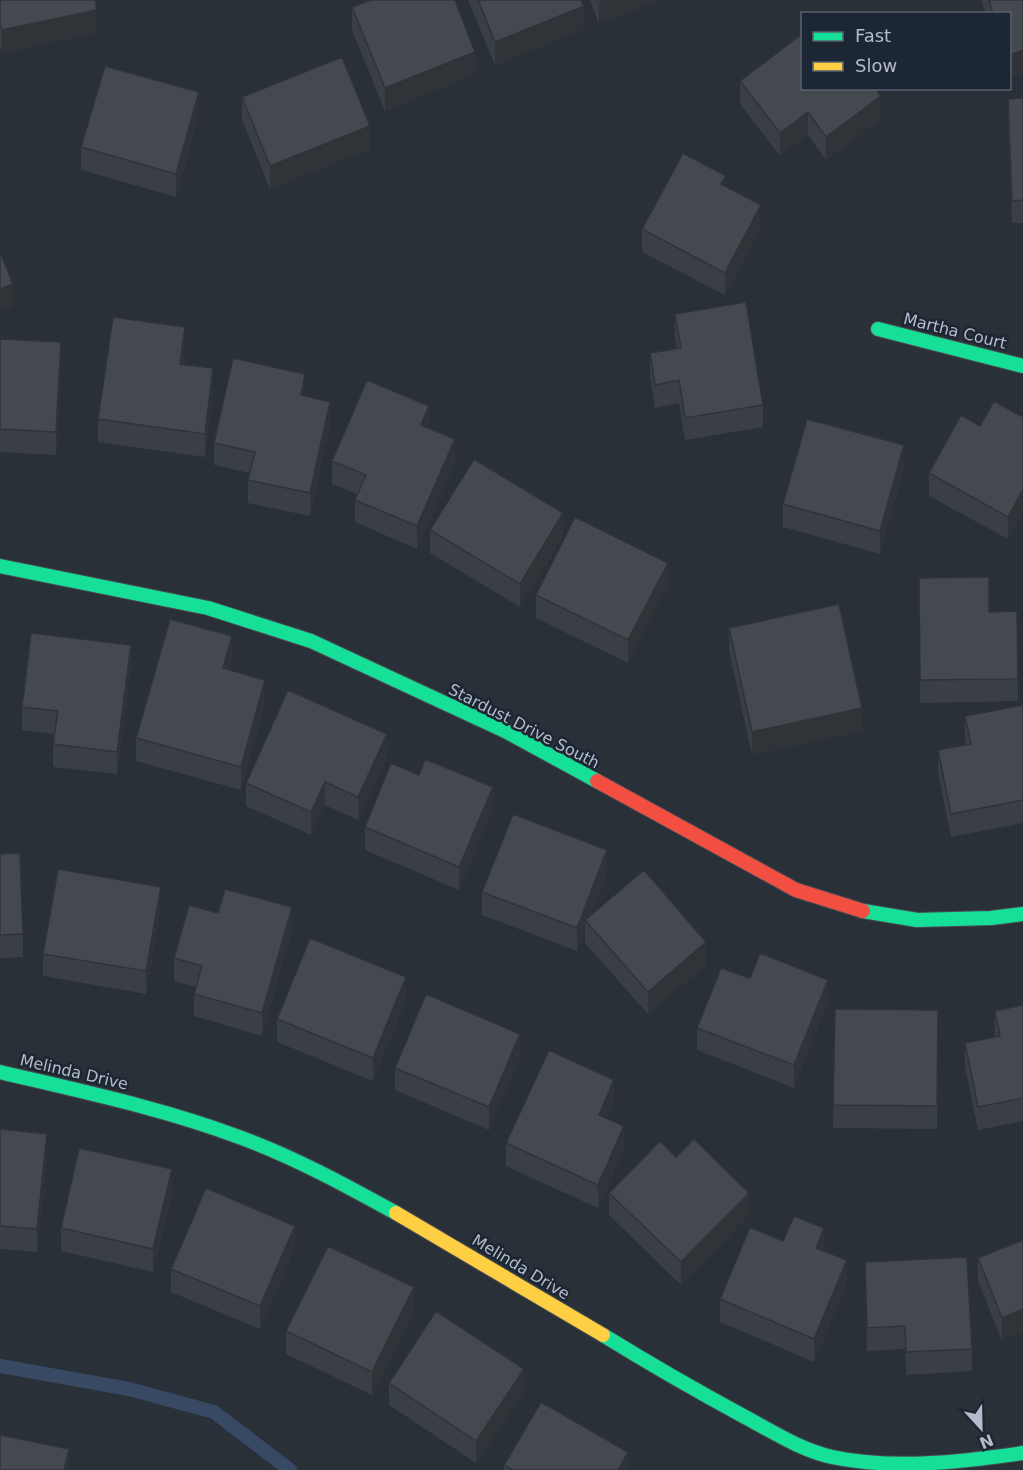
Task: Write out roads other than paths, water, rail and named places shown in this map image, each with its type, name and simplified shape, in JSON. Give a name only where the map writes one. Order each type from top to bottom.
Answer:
[{"type":"street","name":"Martha Court","points":[[878,329],[1023,366]]},
{"type":"street","name":"Stardust Drive South","points":[[0,566],[208,608],[311,641],[507,732],[796,890],[856,910],[917,920],[991,918],[1023,914]]},
{"type":"street","name":"Melinda Drive","points":[[0,1072],[142,1105],[232,1133],[313,1168],[438,1236],[681,1382],[793,1444],[843,1460],[905,1464],[982,1460],[1023,1453]]},
{"type":"waterway","points":[[0,1366],[129,1389],[214,1412],[290,1470]]}]
